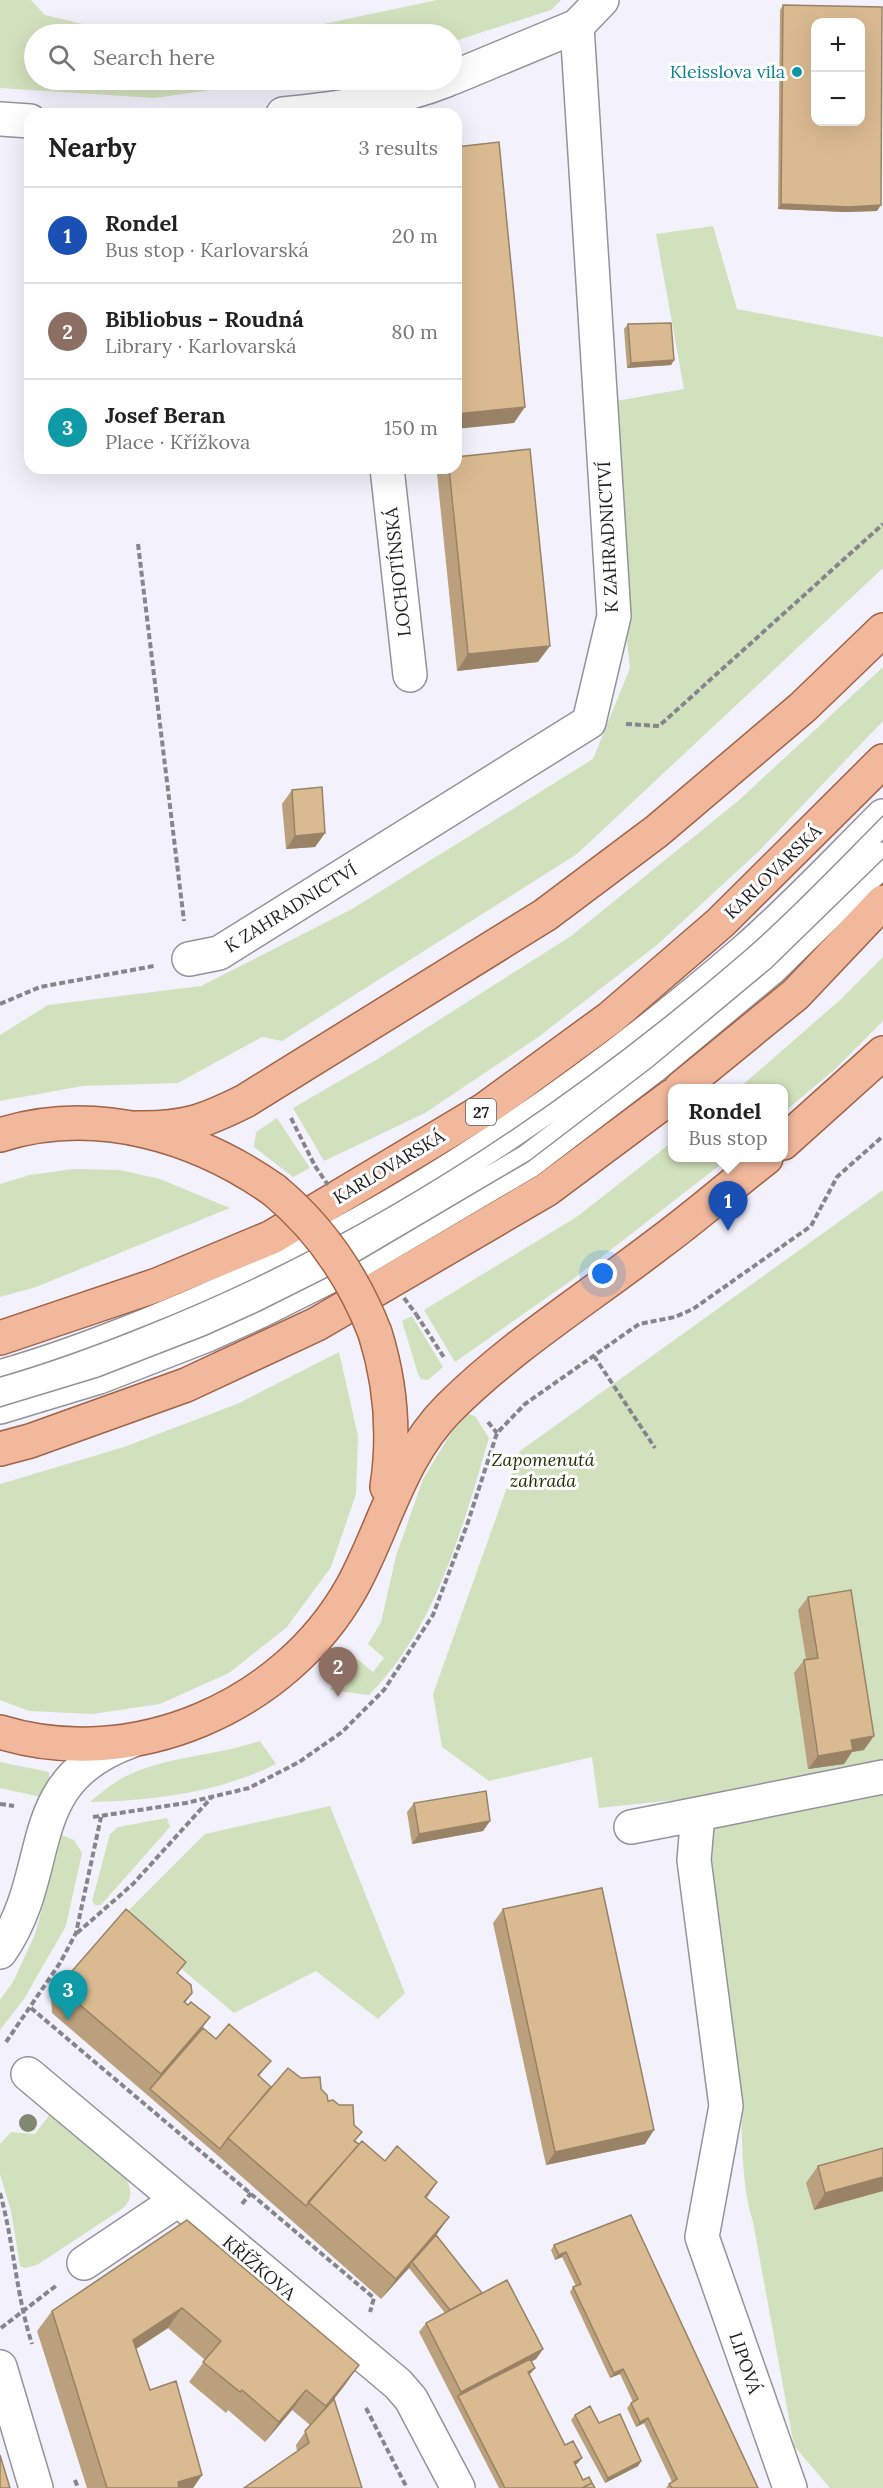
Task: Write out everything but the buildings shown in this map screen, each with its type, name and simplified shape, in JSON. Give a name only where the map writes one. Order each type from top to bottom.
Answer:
[{"type":"main road","points":[[0,1136],[68,1124],[181,1128],[201,1122],[245,1101],[545,915],[666,824],[803,707],[883,630]]},
{"type":"main road","name":"KARLOVARSKÁ","points":[[0,1338],[157,1285],[272,1237],[484,1110],[610,1018],[720,923],[883,761]]},
{"type":"main road","points":[[687,1084],[796,994],[883,902]]},
{"type":"main road","points":[[788,1138],[883,1053]]},
{"type":"main road","points":[[0,1449],[30,1441],[186,1385],[317,1324],[546,1190],[668,1099]]},
{"type":"main road","points":[[136,1128],[207,1150],[230,1161],[274,1190],[308,1222],[338,1258],[365,1306],[387,1377],[392,1437],[387,1492],[375,1535]]},
{"type":"main road","points":[[0,1732],[59,1743],[108,1743],[136,1739],[175,1730],[214,1715],[276,1676],[304,1650],[330,1620],[360,1571],[414,1451],[454,1403],[554,1320],[660,1244],[761,1162]]},
{"type":"street","points":[[462,74],[577,26],[602,0]]},
{"type":"street","name":"K ZAHRADNICTVÍ","points":[[189,959],[219,953],[589,722],[614,616],[577,26]]},
{"type":"street","points":[[358,108],[421,90]]},
{"type":"street","points":[[0,119],[24,121]]},
{"type":"street","name":"LOCHOTÍNSKÁ","points":[[388,474],[410,675]]},
{"type":"street","name":"KARLOVARSKÁ","points":[[0,1377],[94,1346],[156,1322],[292,1262],[376,1216],[508,1133],[632,1045],[740,955],[883,816]]},
{"type":"street","points":[[0,1407],[99,1377],[250,1316],[356,1263],[529,1161],[652,1067],[771,968],[883,859]]},
{"type":"street","points":[[0,1952],[13,1933],[24,1908],[50,1811],[66,1782],[87,1762],[136,1739]]},
{"type":"street","points":[[631,1827],[883,1778]]},
{"type":"street","name":"LIPOVÁ","points":[[698,1814],[694,1860],[726,2106],[702,2237],[790,2488]]},
{"type":"street","name":"KŘÍŽKOVA","points":[[28,2074],[393,2379],[411,2399],[458,2488]]},
{"type":"street","points":[[84,2263],[178,2200]]},
{"type":"street","points":[[0,2367],[36,2488]]},
{"type":"path","points":[[589,722],[659,726],[883,524]]},
{"type":"path","points":[[0,1004],[40,987],[189,959],[138,544]]},
{"type":"path","points":[[76,1933],[101,1817],[213,1797],[249,1788],[299,1762],[342,1732],[384,1690],[433,1615],[467,1525],[497,1433],[525,1404],[639,1324],[675,1317],[693,1309],[811,1226],[837,1177],[883,1136]]},
{"type":"path","points":[[594,1356],[655,1448]]},
{"type":"path","points":[[28,2074],[4,2045],[31,2008],[76,1933],[133,1884],[213,1797]]},
{"type":"path","points":[[31,2008],[374,2298],[372,2310],[346,2341]]},
{"type":"path","points":[[0,2193],[6,2214],[22,2314],[33,2347]]},
{"type":"path","points":[[0,2329],[84,2263]]},
{"type":"path","points":[[75,2477],[78,2488]]},
{"type":"green space","points":[[0,0],[31,0],[45,15],[83,24],[24,24],[24,90],[0,88]]},
{"type":"green space","points":[[437,0],[561,0],[551,10],[462,39],[462,24],[323,24]]},
{"type":"green space","points":[[31,90],[211,90],[154,98]]},
{"type":"green space","points":[[713,226],[737,309],[883,337],[883,568],[577,854],[282,1041],[262,1037],[178,1083],[83,1086],[0,1101],[0,1035],[48,1005],[201,986],[352,909],[593,759],[630,668],[600,404],[684,389],[656,234]]},
{"type":"green space","points":[[883,667],[883,721],[758,852],[657,945],[537,1038],[425,1113],[324,1161],[293,1108],[376,1060],[571,936],[738,801]]},
{"type":"green space","points":[[883,957],[883,1021],[833,1071],[788,1109],[788,1084],[744,1084],[840,1000]]},
{"type":"green space","points":[[277,1118],[310,1168],[293,1177],[254,1147],[256,1132]]},
{"type":"green space","points":[[668,1145],[668,1162],[724,1162],[572,1280],[455,1362],[424,1310],[578,1216]]},
{"type":"green space","points":[[73,1169],[120,1170],[160,1179],[230,1208],[36,1287],[0,1297],[0,1184],[30,1175]]},
{"type":"green space","name":"Zapomenutá zahrada","points":[[883,1190],[883,2488],[830,2488],[794,2446],[749,2205],[744,2170],[739,2082],[703,1797],[599,1808],[592,1757],[489,1781],[442,1747],[433,1694],[520,1451]]},
{"type":"green space","points":[[412,1316],[443,1367],[428,1380],[421,1379],[418,1374],[402,1321]]},
{"type":"green space","points":[[339,1352],[358,1436],[356,1494],[331,1567],[287,1627],[229,1673],[160,1704],[92,1714],[29,1711],[0,1700],[0,1484],[124,1447],[237,1404]]},
{"type":"green space","points":[[468,1414],[475,1416],[489,1438],[469,1506],[430,1607],[392,1668],[369,1695],[329,1690],[357,1659],[373,1672],[384,1658],[368,1644],[381,1622],[396,1556],[423,1479],[451,1433]]},
{"type":"green space","points":[[260,1741],[276,1764],[255,1774],[186,1793],[138,1800],[90,1802],[121,1779],[148,1767]]},
{"type":"green space","points":[[0,1762],[49,1772],[50,1781],[41,1797],[0,1788]]},
{"type":"green space","points":[[330,1806],[405,1993],[378,2019],[316,1971],[234,2013],[121,1918],[205,1834]]},
{"type":"green space","points":[[167,1818],[170,1827],[101,1905],[95,1905],[92,1901],[110,1834],[118,1827]]},
{"type":"green space","points":[[62,1835],[74,1840],[82,1853],[66,1926],[24,1999],[0,2030],[0,2000],[13,1982],[35,1934]]},
{"type":"green space","points":[[50,2114],[127,2180],[130,2196],[128,2203],[122,2209],[37,2265],[25,2268],[20,2266],[11,2211],[0,2174],[0,2144],[11,2132],[35,2134]]},
{"type":"tram line","points":[[0,1377],[109,1340],[227,1291],[307,1252],[386,1209],[462,1163],[536,1114],[678,1007],[764,934],[883,816]]},
{"type":"tram line","points":[[0,1407],[99,1377],[207,1335],[260,1311],[356,1263],[529,1161],[652,1067],[771,968],[883,859]]},
{"type":"place","name":"Kleisslova vila","points":[[797,72]]},
{"type":"place","name":"Rondel","points":[[728,1231]]},
{"type":"place","name":"Bibliobus - Roudná","points":[[338,1697]]},
{"type":"place","name":"Josef Beran","points":[[68,2020]]}]
